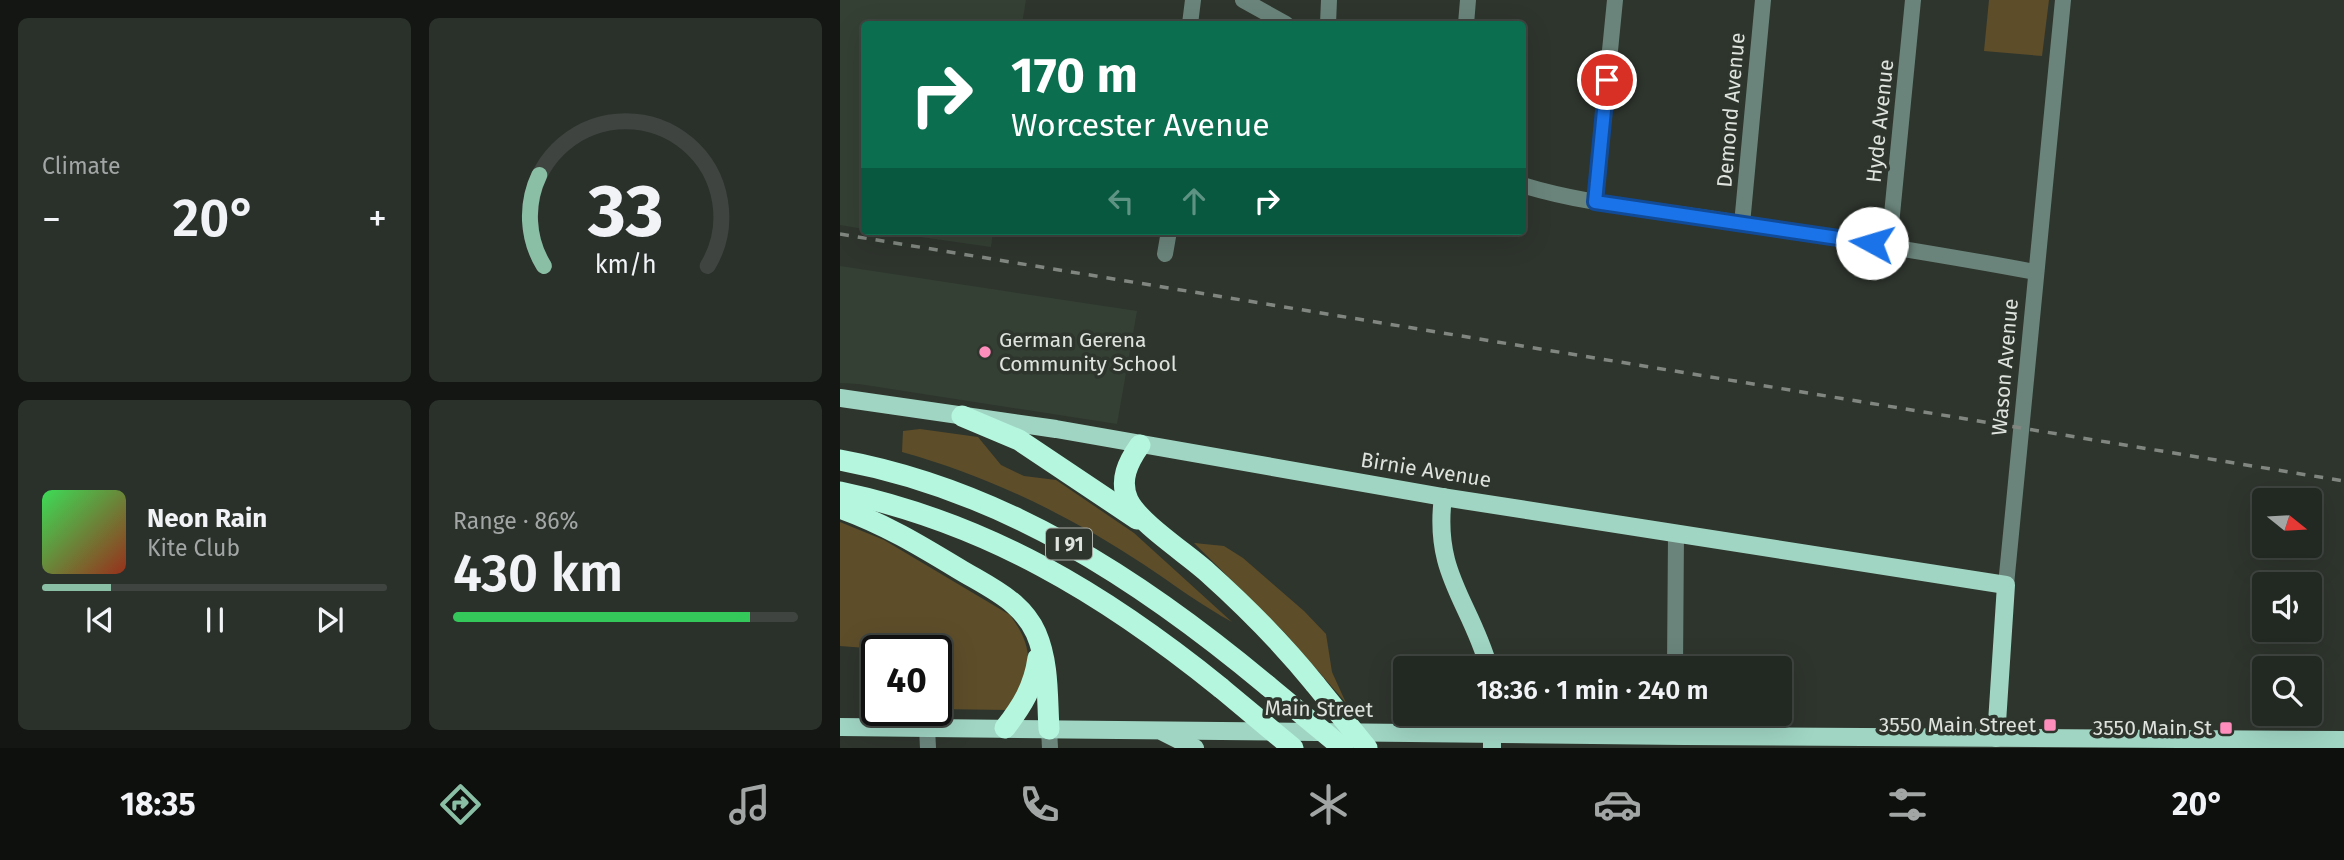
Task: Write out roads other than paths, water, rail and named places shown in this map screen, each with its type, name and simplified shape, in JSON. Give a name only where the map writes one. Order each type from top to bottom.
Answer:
[{"type":"highway","points":[[962,416],[1001,431],[1028,446],[1190,557]]},
{"type":"highway","points":[[1140,445],[1125,475],[1124,486],[1129,501],[1146,522],[1190,557],[1265,626],[1367,748]]},
{"type":"highway","name":"I 91","points":[[840,460],[938,485],[1000,509],[1096,559],[1216,643],[1343,748]]},
{"type":"highway","name":"I 91","points":[[840,492],[930,516],[968,530],[1038,563],[1139,625],[1293,748]]},
{"type":"highway","points":[[840,508],[901,535],[1003,595],[1028,618],[1036,632],[1047,682],[1049,738]]},
{"type":"highway","points":[[1004,728],[1031,688],[1040,646]]},
{"type":"main road","name":"Birnie Avenue","points":[[840,398],[1056,429],[1443,496],[2006,585]]},
{"type":"main road","points":[[1443,496],[1440,531],[1446,562],[1484,656]]},
{"type":"main road","name":"Wason Avenue","points":[[1996,738],[2006,585]]},
{"type":"main road","name":"Main Street","points":[[840,727],[1004,728],[1049,738],[1156,730],[1492,741],[1675,736],[2344,740]]},
{"type":"main road","points":[[1156,730],[1195,748]]},
{"type":"street","points":[[1190,21],[1193,0]]},
{"type":"street","points":[[1243,0],[1281,21]]},
{"type":"street","points":[[1328,21],[1329,0]]},
{"type":"street","points":[[1466,21],[1468,0]]},
{"type":"street","points":[[1595,202],[1615,0]]},
{"type":"street","name":"Demond Avenue","points":[[1742,224],[1763,0]]},
{"type":"street","name":"Hyde Avenue","points":[[1889,245],[1913,0]]},
{"type":"street","name":"Wason Avenue","points":[[2006,585],[2063,0]]},
{"type":"street","points":[[1526,185],[1595,202],[1889,245],[2035,272]]},
{"type":"street","points":[[1165,254],[1167,235]]},
{"type":"street","points":[[1675,656],[1676,534]]},
{"type":"street","points":[[1675,726],[1675,736]]},
{"type":"street","points":[[927,727],[928,748]]},
{"type":"railway","points":[[840,234],[2344,481]]},
{"type":"place","name":"German Gerena Community School","points":[[985,352]]},
{"type":"place","name":"3550 Main Street","points":[[2050,725]]},
{"type":"place","name":"3550 Main St","points":[[2226,728]]}]
